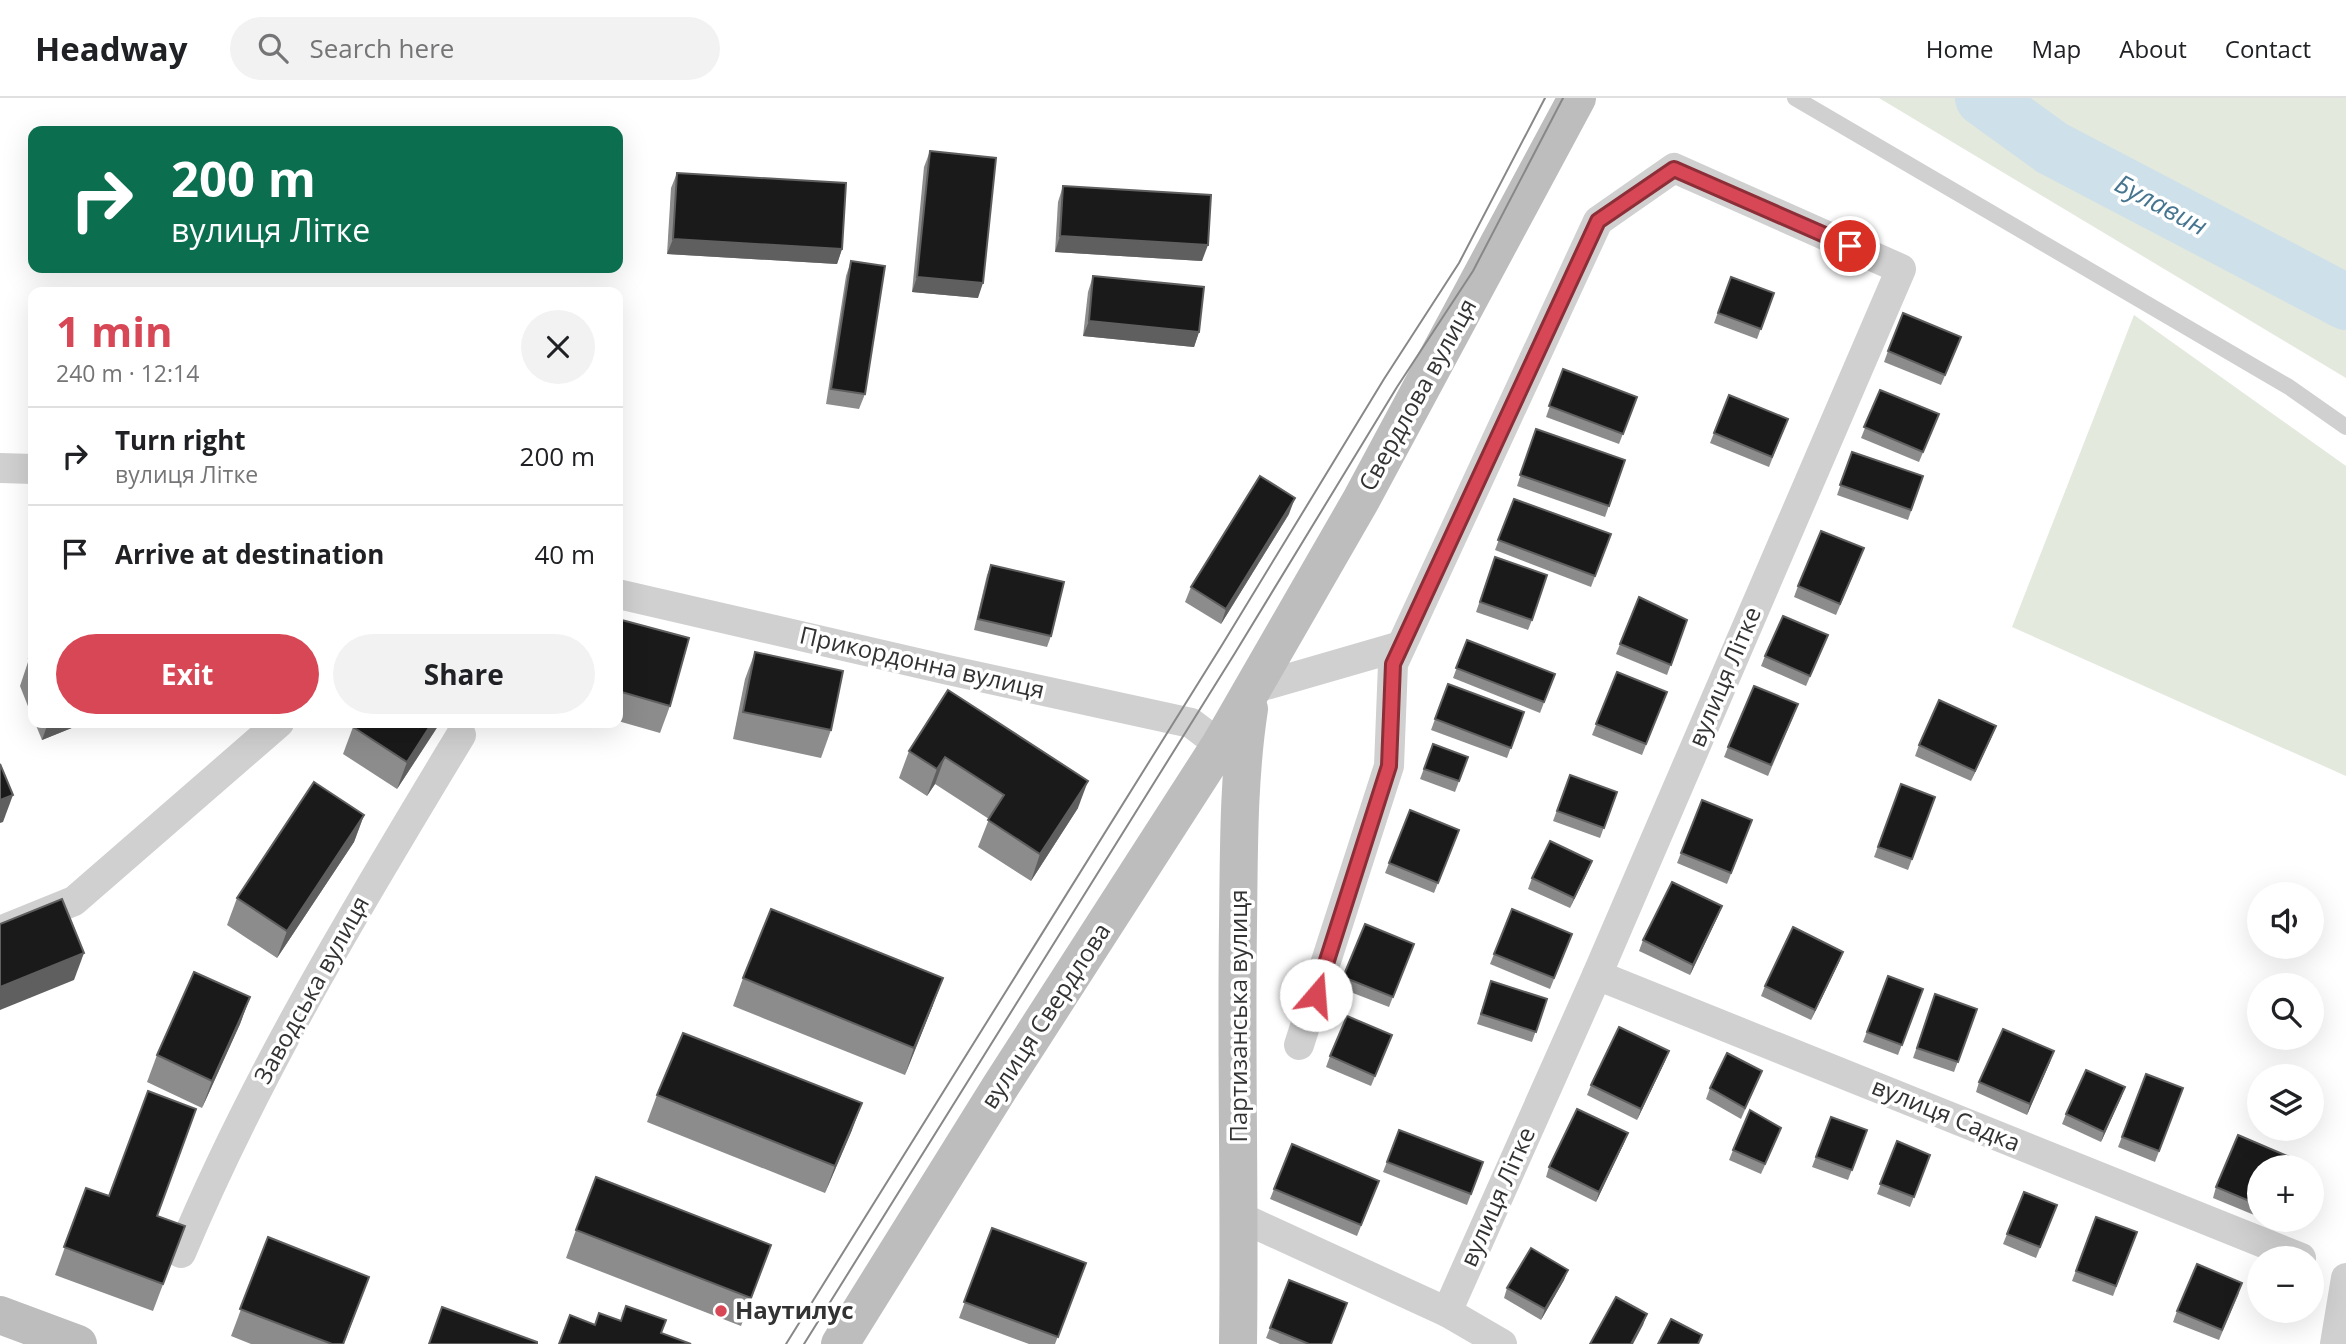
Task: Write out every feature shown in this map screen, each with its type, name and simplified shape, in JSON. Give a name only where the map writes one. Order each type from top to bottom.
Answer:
[{"type":"street","name":"Свердлова вулиця","points":[[1252,690],[1361,500],[1577,98]]},
{"type":"street","name":"вулиця Літке","points":[[1401,646],[1598,221],[1674,169],[1901,269],[1597,975],[1447,1312]]},
{"type":"street","points":[[0,468],[28,469]]},
{"type":"street","name":"Прикордонна вулиця","points":[[623,595],[1191,723],[1220,745]]},
{"type":"street","points":[[1252,690],[1401,646]]},
{"type":"street","points":[[1299,1045],[1389,766],[1393,664],[1401,646]]},
{"type":"street","name":"вулиця Свердлова","points":[[840,1344],[1000,1087],[1220,745],[1252,690]]},
{"type":"street","name":"Партизанська вулиця","points":[[1238,1344],[1240,1217],[1237,1032],[1240,813],[1242,755],[1252,690]]},
{"type":"street","points":[[0,931],[74,901],[273,728]]},
{"type":"street","name":"Заводська вулиця","points":[[181,1253],[263,1075],[331,951],[461,735]]},
{"type":"street","name":"вулиця Садка","points":[[1597,975],[2270,1246]]},
{"type":"street","points":[[1240,1217],[1447,1312],[1502,1344]]},
{"type":"street","name":"вулиця Садка","points":[[2324,1268],[2346,1276]]},
{"type":"street","points":[[2336,1344],[2346,1276]]},
{"type":"street","points":[[0,1315],[78,1344]]},
{"type":"lane","points":[[1795,98],[2289,387],[2346,427]]},
{"type":"shaded area","points":[[1879,98],[2346,98],[2346,378]]},
{"type":"shaded area","points":[[2134,315],[2346,466],[2346,776],[2012,627]]},
{"type":"building","points":[[930,151],[996,158],[983,283],[917,277]]},
{"type":"building","points":[[677,173],[846,183],[842,249],[673,239]]},
{"type":"building","points":[[1063,186],[1211,195],[1208,245],[1060,236]]},
{"type":"building","points":[[851,261],[885,266],[865,394],[831,389]]},
{"type":"building","points":[[1093,276],[1204,287],[1199,332],[1089,321]]},
{"type":"building","points":[[1731,277],[1774,293],[1761,329],[1718,313]]},
{"type":"building","points":[[1903,313],[1961,337],[1945,375],[1888,351]]},
{"type":"building","points":[[1563,369],[1637,397],[1623,434],[1549,406]]},
{"type":"building","points":[[1880,390],[1939,414],[1923,452],[1864,427]]},
{"type":"building","points":[[1729,395],[1788,419],[1772,457],[1714,433]]},
{"type":"building","points":[[1536,429],[1625,460],[1609,506],[1520,475]]},
{"type":"building","points":[[1852,452],[1923,476],[1911,510],[1840,485]]},
{"type":"building","points":[[1260,476],[1295,498],[1226,609],[1191,587]]},
{"type":"building","points":[[1514,499],[1611,534],[1595,576],[1498,540]]},
{"type":"building","points":[[1821,531],[1864,548],[1840,604],[1798,586]]},
{"type":"building","points":[[1495,557],[1547,575],[1532,620],[1480,602]]},
{"type":"building","points":[[991,565],[1064,582],[1051,636],[978,619]]},
{"type":"building","points":[[1639,597],[1687,620],[1671,665],[1620,644]]},
{"type":"building","points":[[1783,616],[1828,635],[1810,676],[1765,656]]},
{"type":"building","points":[[623,620],[689,638],[670,706],[623,692]]},
{"type":"building","points":[[1467,640],[1555,674],[1544,702],[1456,668]]},
{"type":"building","points":[[755,652],[843,671],[831,730],[743,712]]},
{"type":"building","points":[[1617,672],[1667,692],[1646,744],[1596,724]]},
{"type":"building","points":[[1448,684],[1524,712],[1511,748],[1435,719]]},
{"type":"building","points":[[1754,686],[1798,704],[1771,765],[1728,747]]},
{"type":"building","points":[[948,690],[1088,781],[1040,854],[988,820],[1004,795],[945,757],[937,769],[909,751]]},
{"type":"building","points":[[1939,700],[1996,726],[1975,771],[1919,745]]},
{"type":"building","points":[[355,728],[429,728],[407,762]]},
{"type":"building","points":[[1433,744],[1468,757],[1459,781],[1424,769]]},
{"type":"building","points":[[0,764],[13,795],[0,800]]},
{"type":"building","points":[[1570,775],[1617,792],[1604,828],[1557,811]]},
{"type":"building","points":[[314,782],[364,815],[287,931],[237,898]]},
{"type":"building","points":[[1901,784],[1935,797],[1912,859],[1878,847]]},
{"type":"building","points":[[1702,800],[1752,820],[1731,873],[1681,853]]},
{"type":"building","points":[[1410,810],[1459,830],[1438,883],[1389,863]]},
{"type":"building","points":[[1550,841],[1592,861],[1574,898],[1532,878]]},
{"type":"building","points":[[1672,882],[1722,906],[1693,965],[1643,940]]},
{"type":"building","points":[[62,899],[84,953],[0,987],[0,924]]},
{"type":"building","points":[[771,909],[943,978],[914,1048],[743,978]]},
{"type":"building","points":[[1512,909],[1572,934],[1554,978],[1494,954]]},
{"type":"building","points":[[1365,924],[1414,944],[1393,997],[1343,977]]},
{"type":"building","points":[[1793,927],[1843,952],[1815,1010],[1765,986]]},
{"type":"building","points":[[194,972],[250,997],[212,1081],[157,1055]]},
{"type":"building","points":[[1888,976],[1923,989],[1902,1045],[1867,1032]]},
{"type":"building","points":[[1491,981],[1547,999],[1536,1032],[1481,1014]]},
{"type":"building","points":[[1935,994],[1977,1009],[1958,1062],[1917,1048]]},
{"type":"building","points":[[1347,1016],[1392,1035],[1375,1076],[1330,1056]]},
{"type":"building","points":[[1619,1027],[1669,1051],[1641,1109],[1591,1085]]},
{"type":"building","points":[[2003,1029],[2054,1051],[2030,1104],[1979,1082]]},
{"type":"building","points":[[683,1033],[862,1103],[835,1166],[657,1095]]},
{"type":"building","points":[[1727,1053],[1762,1071],[1745,1108],[1710,1088]]},
{"type":"building","points":[[2086,1070],[2125,1087],[2104,1132],[2066,1114]]},
{"type":"building","points":[[2146,1074],[2183,1088],[2159,1151],[2122,1137]]},
{"type":"building","points":[[148,1091],[196,1109],[157,1216],[185,1226],[163,1284],[64,1247],[86,1188],[109,1196]]},
{"type":"building","points":[[1577,1109],[1628,1133],[1599,1192],[1549,1167]]},
{"type":"building","points":[[1750,1110],[1781,1128],[1765,1164],[1733,1150]]},
{"type":"building","points":[[1831,1117],[1867,1130],[1852,1170],[1816,1157]]},
{"type":"building","points":[[1399,1130],[1483,1162],[1471,1194],[1387,1162]]},
{"type":"building","points":[[2238,1135],[2285,1155],[2247,1155],[2247,1200],[2216,1187]]},
{"type":"building","points":[[1897,1141],[1930,1155],[1914,1197],[1880,1184]]},
{"type":"building","points":[[1292,1144],[1379,1181],[1361,1225],[1274,1189]]},
{"type":"building","points":[[596,1177],[771,1245],[751,1298],[576,1230]]},
{"type":"building","points":[[2024,1192],[2057,1205],[2040,1247],[2007,1234]]},
{"type":"building","points":[[2096,1217],[2137,1232],[2116,1286],[2076,1271]]},
{"type":"building","points":[[992,1228],[1086,1263],[1058,1337],[964,1302]]},
{"type":"building","points":[[268,1237],[369,1277],[343,1344],[332,1344],[240,1309]]},
{"type":"building","points":[[1531,1248],[1568,1270],[1545,1309],[1507,1288]]},
{"type":"building","points":[[2197,1264],[2242,1283],[2222,1330],[2177,1311]]},
{"type":"building","points":[[1289,1280],[1347,1303],[1331,1344],[1309,1344],[1270,1328]]},
{"type":"building","points":[[1616,1297],[1647,1314],[1631,1344],[1590,1344]]},
{"type":"building","points":[[626,1306],[666,1320],[661,1333],[691,1344],[559,1344],[570,1315],[595,1325],[599,1313],[621,1321]]},
{"type":"building","points":[[442,1307],[537,1342],[537,1344],[429,1344]]},
{"type":"building","points":[[1671,1319],[1702,1335],[1698,1344],[1658,1344]]},
{"type":"waterway","name":"Булавин","points":[[1983,98],[2052,148],[2346,302]]},
{"type":"tram line","points":[[786,1344],[1222,645],[1384,379],[1459,263],[1545,98]]},
{"type":"tram line","points":[[804,1344],[1235,653],[1397,387],[1473,271],[1563,98]]},
{"type":"place","name":"Наутилус","points":[[721,1311]]},
{"type":"route","points":[[1316,995],[1389,766],[1393,664],[1598,221],[1674,169],[1850,246]]}]
